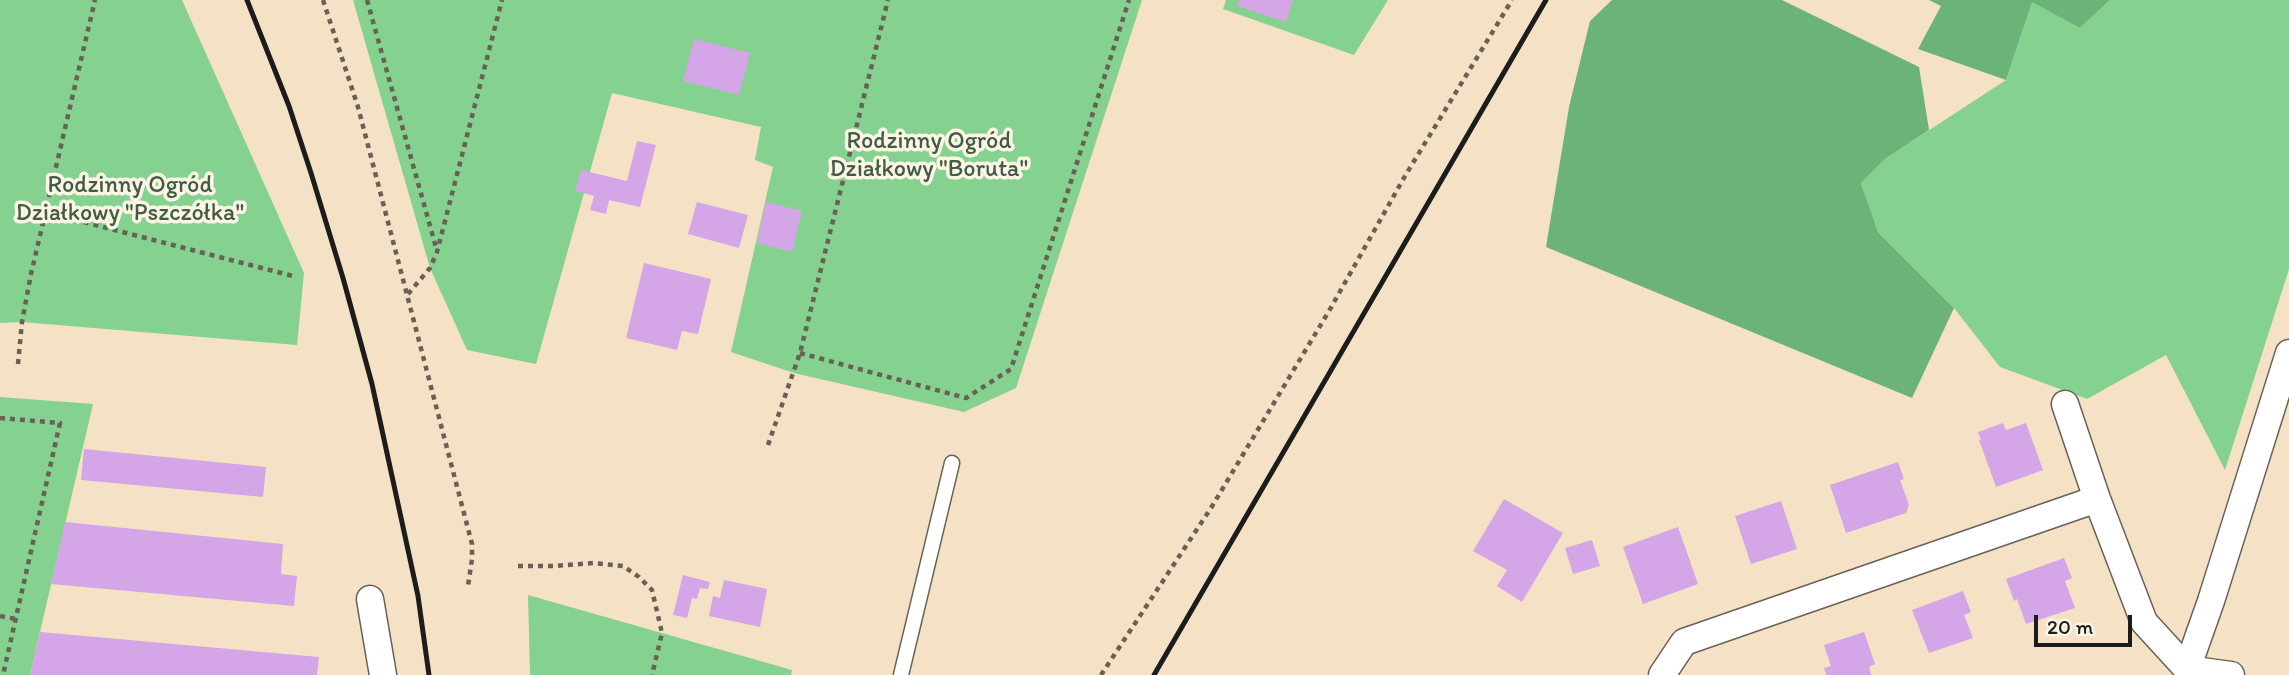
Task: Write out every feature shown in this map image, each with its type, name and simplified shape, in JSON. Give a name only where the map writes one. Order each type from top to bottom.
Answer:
[{"type":"street","points":[[2188,672],[2289,353]]},
{"type":"street","points":[[2064,404],[2144,622],[2188,672],[2231,675]]},
{"type":"street","points":[[1662,675],[1684,642],[2097,499]]},
{"type":"street","points":[[370,599],[383,675]]},
{"type":"lane","points":[[901,675],[952,463]]},
{"type":"path","points":[[18,364],[22,322],[45,212],[95,0]]},
{"type":"path","points":[[323,0],[358,107],[472,544],[468,586]]},
{"type":"path","points":[[367,0],[437,252]]},
{"type":"path","points":[[407,294],[430,268],[437,252],[502,0]]},
{"type":"path","points":[[768,445],[800,353],[888,0]]},
{"type":"path","points":[[800,353],[966,398],[1011,369],[1129,0]]},
{"type":"path","points":[[1101,675],[1211,508],[1329,311],[1405,176],[1512,0]]},
{"type":"path","points":[[45,212],[293,276]]},
{"type":"path","points":[[0,418],[60,423],[3,675]]},
{"type":"path","points":[[518,566],[594,563],[623,566],[639,577],[652,590],[662,633],[652,675]]},
{"type":"path","points":[[0,616],[16,620]]},
{"type":"green space","name":"Rodzinny Ogród Działkowy \"Pszczółka\"","points":[[0,0],[182,0],[304,273],[297,345],[22,322],[0,323]]},
{"type":"green space","name":"Rodzinny Ogród Działkowy \"Boruta\"","points":[[353,0],[1142,0],[1016,388],[964,412],[794,373],[731,352],[773,167],[755,160],[761,127],[612,93],[536,364],[467,350],[430,268]]},
{"type":"green space","points":[[1226,0],[1388,0],[1354,55],[1223,9]]},
{"type":"green space","points":[[1612,0],[1782,0],[1919,67],[1929,130],[1885,159],[1861,183],[1878,232],[1954,308],[1912,398],[1546,247],[1569,107],[1590,21]]},
{"type":"green space","points":[[1929,0],[2110,0],[2080,28],[2032,2],[2006,80],[1918,49],[1941,6]]},
{"type":"green space","points":[[2110,0],[2289,0],[2289,269],[2225,470],[2166,355],[2087,399],[2000,367],[1954,308],[1878,232],[1861,183],[1885,159],[2006,80],[2032,1],[2080,28]]},
{"type":"green space","points":[[0,397],[93,404],[30,675],[0,675]]},
{"type":"green space","points":[[528,595],[792,670],[791,675],[530,675]]},
{"type":"building","points":[[1239,0],[1293,0],[1286,22],[1237,6]]},
{"type":"building","points":[[694,39],[750,53],[739,95],[683,81]]},
{"type":"building","points":[[637,141],[656,145],[640,207],[609,200],[606,214],[590,210],[594,196],[575,191],[581,170],[627,181]]},
{"type":"building","points":[[697,202],[748,215],[739,248],[688,234]]},
{"type":"building","points":[[766,202],[802,211],[792,252],[757,243]]},
{"type":"building","points":[[644,263],[711,279],[698,334],[682,331],[677,350],[626,338]]},
{"type":"building","points":[[2003,423],[2006,430],[2026,423],[2043,470],[1996,487],[1978,432]]},
{"type":"building","points":[[84,449],[266,467],[263,497],[81,480]]},
{"type":"building","points":[[1898,462],[1904,479],[1900,480],[1909,505],[1906,513],[1846,533],[1830,485]]},
{"type":"building","points":[[1504,499],[1563,533],[1522,602],[1497,586],[1507,570],[1473,551]]},
{"type":"building","points":[[1781,501],[1797,549],[1751,564],[1735,516]]},
{"type":"building","points":[[65,522],[283,544],[281,574],[297,576],[294,606],[51,584]]},
{"type":"building","points":[[1678,527],[1698,584],[1643,604],[1623,547]]},
{"type":"building","points":[[1592,540],[1600,566],[1573,574],[1565,548]]},
{"type":"building","points":[[2064,558],[2072,578],[2065,581],[2075,608],[2026,624],[2006,579]]},
{"type":"building","points":[[683,575],[710,582],[708,589],[700,588],[697,599],[692,598],[687,618],[673,615]]},
{"type":"building","points":[[724,580],[767,589],[760,627],[709,616],[713,596],[720,598]]},
{"type":"building","points":[[1963,591],[1971,612],[1964,615],[1973,638],[1929,653],[1912,610]]},
{"type":"building","points":[[40,632],[319,657],[317,675],[30,675]]},
{"type":"building","points":[[1864,632],[1875,664],[1869,667],[1871,675],[1826,675],[1824,668],[1831,666],[1824,645]]},
{"type":"railway","points":[[247,0],[289,106],[311,173],[372,384],[418,596],[429,675]]},
{"type":"railway","points":[[1154,675],[1546,0]]}]
